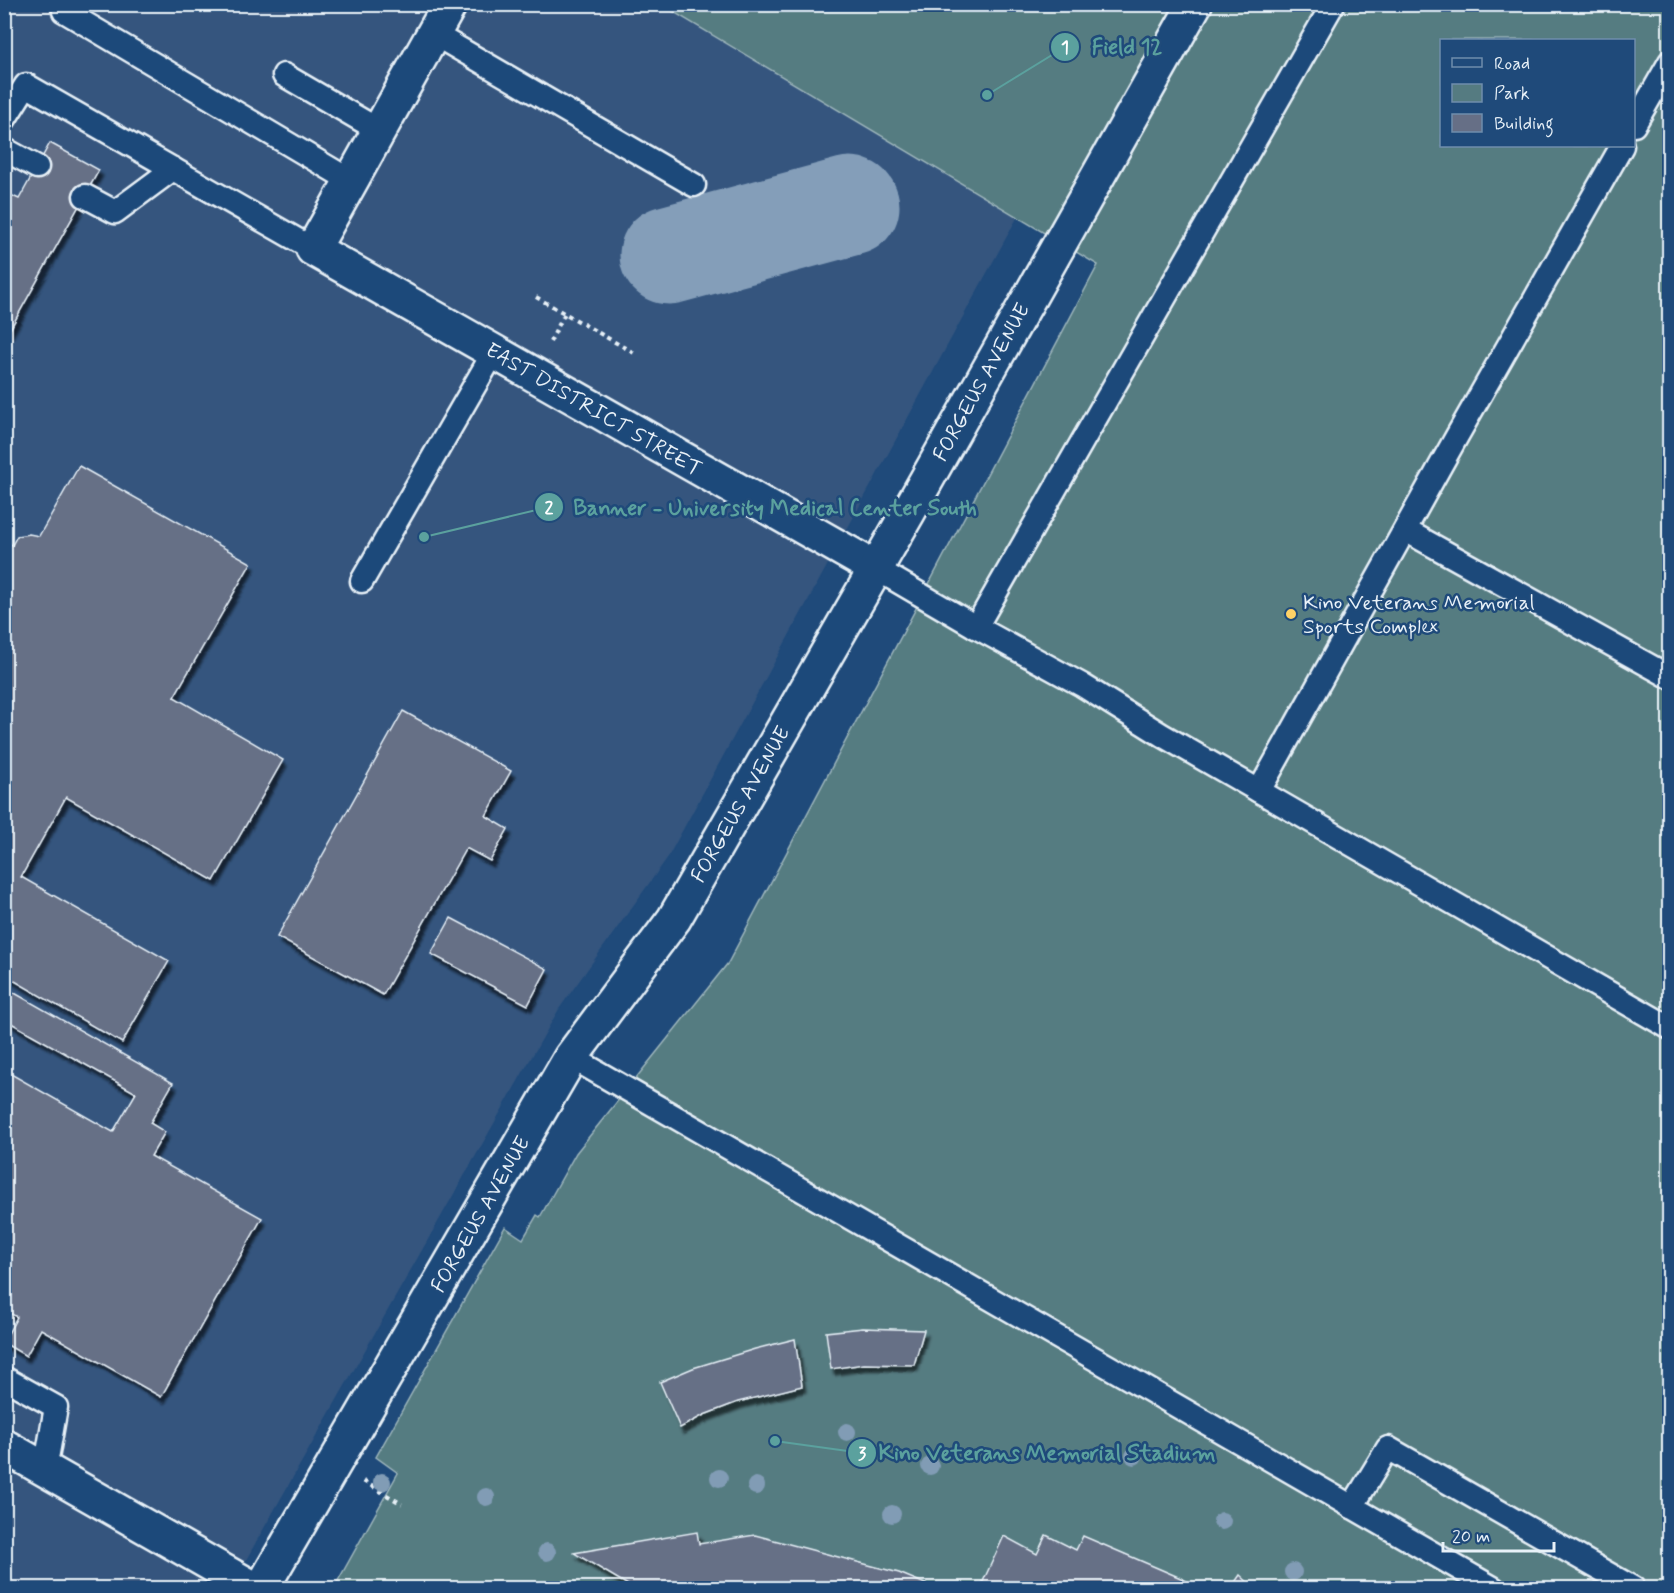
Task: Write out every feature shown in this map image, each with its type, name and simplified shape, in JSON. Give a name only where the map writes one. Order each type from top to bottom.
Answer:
[{"type":"street","points":[[313,249],[450,4]]},
{"type":"street","name":"FORGEUS AVENUE","points":[[262,1588],[571,1057],[674,919],[909,511],[1195,4]]},
{"type":"street","name":"EAST DISTRICT STREET","points":[[313,249],[875,568]]},
{"type":"street","points":[[4,1446],[253,1588]]},
{"type":"lane","points":[[67,4],[64,10],[351,181]]},
{"type":"lane","points":[[976,627],[1333,4]]},
{"type":"lane","points":[[434,34],[694,185]]},
{"type":"lane","points":[[1635,123],[1670,62]]},
{"type":"lane","points":[[284,75],[380,130]]},
{"type":"lane","points":[[4,120],[26,85],[313,249]]},
{"type":"lane","points":[[1259,791],[1621,147]]},
{"type":"lane","points":[[4,149],[37,167]]},
{"type":"lane","points":[[85,196],[115,212],[173,169]]},
{"type":"lane","points":[[362,581],[494,352]]},
{"type":"lane","points":[[1405,530],[1670,677]]},
{"type":"lane","points":[[875,568],[1082,685],[1162,735],[1670,1028]]},
{"type":"lane","points":[[571,1057],[1493,1588]]},
{"type":"lane","points":[[4,1377],[56,1407],[45,1470]]},
{"type":"lane","points":[[1352,1507],[1388,1448],[1633,1588]]},
{"type":"path","points":[[536,297],[634,353]]},
{"type":"path","points":[[334,1464],[402,1504]]},
{"type":"shaded area","points":[[5,5],[662,5],[1018,216],[668,857],[559,1009],[230,1588],[5,1588]]},
{"type":"green space","name":"Kino Veterans Memorial Sports Complex","points":[[662,5],[1669,5],[1669,1588],[334,1588],[398,1473],[376,1457],[505,1227],[523,1239],[537,1215],[540,1217],[576,1153],[728,963],[1098,265]]},
{"type":"building","points":[[50,143],[99,170],[4,340],[4,192],[19,199]]},
{"type":"building","points":[[79,466],[251,563],[174,697],[283,760],[214,881],[66,797],[21,877],[169,961],[122,1043],[8,977],[4,983],[4,541],[12,545],[17,536],[29,534],[39,536]]},
{"type":"building","points":[[403,711],[511,771],[486,816],[508,829],[490,861],[466,848],[383,995],[277,937]]},
{"type":"building","points":[[451,918],[547,969],[528,1005],[431,954]]},
{"type":"building","points":[[4,987],[173,1083],[150,1123],[165,1132],[151,1156],[262,1218],[161,1397],[41,1329],[26,1356],[4,1343],[17,1317],[4,1310],[4,1070],[113,1132],[136,1093],[4,1019]]},
{"type":"building","points":[[863,1328],[924,1330],[914,1365],[864,1364],[831,1369],[826,1332]]},
{"type":"building","points":[[795,1339],[802,1386],[738,1402],[704,1415],[680,1428],[660,1382],[693,1368]]},
{"type":"building","points":[[697,1532],[699,1544],[755,1535],[899,1573],[935,1588],[633,1588],[574,1553]]},
{"type":"building","points":[[1046,1535],[1076,1550],[1083,1536],[1183,1579],[1179,1588],[980,1588],[1004,1536],[1037,1554]]},
{"type":"building","points":[[1240,1575],[1254,1588],[1231,1588]]},
{"type":"building","points":[[1183,1579],[1198,1588],[1179,1588]]},
{"type":"taxiway","points":[[669,255],[850,206]]},
{"type":"place","name":"Field 12","points":[[987,95]]},
{"type":"place","name":"Banner - University Medical Center South","points":[[424,537]]},
{"type":"place","name":"Kino Veterans Memorial Sports Complex","points":[[1291,614]]},
{"type":"place","name":"Kino Veterans Memorial Stadium","points":[[775,1441]]}]
